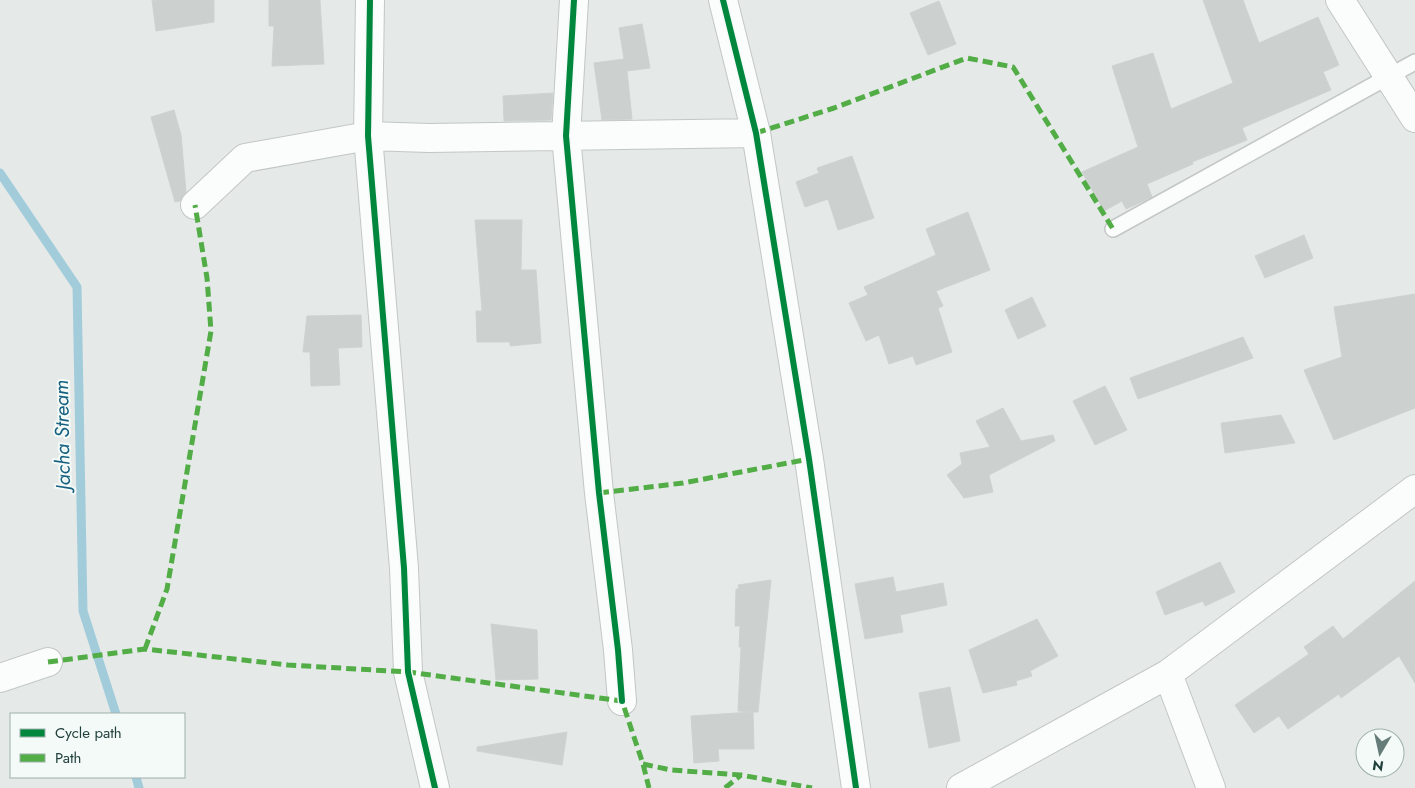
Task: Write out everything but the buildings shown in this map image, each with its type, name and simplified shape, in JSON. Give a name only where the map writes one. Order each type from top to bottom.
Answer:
[{"type":"street","points":[[370,0],[368,136],[404,568],[408,672],[435,788]]},
{"type":"street","points":[[574,0],[566,136],[598,483],[618,650],[622,701]]},
{"type":"street","points":[[723,0],[756,133],[809,459],[856,788]]},
{"type":"street","points":[[1340,0],[1415,118]]},
{"type":"street","points":[[195,205],[244,158],[368,136],[429,138],[756,133]]},
{"type":"street","points":[[961,788],[1168,674],[1415,489]]},
{"type":"street","points":[[0,678],[48,662]]},
{"type":"street","points":[[1168,674],[1210,788]]},
{"type":"lane","points":[[1113,229],[1415,62]]},
{"type":"waterway","name":"Jacha Stream","points":[[0,173],[77,287],[83,611],[116,713]]},
{"type":"waterway","name":"Jacha Stream","points":[[136,778],[139,788]]},
{"type":"marked path","points":[[756,133],[834,108],[967,58],[1013,67],[1113,229]]},
{"type":"marked path","points":[[145,649],[167,589],[211,331],[207,278],[195,205]]},
{"type":"marked path","points":[[599,493],[683,483],[809,459]]},
{"type":"marked path","points":[[48,662],[145,649],[288,665],[408,672],[622,701],[649,788]]},
{"type":"marked path","points":[[643,764],[671,770],[741,775],[812,788]]},
{"type":"marked path","points":[[725,788],[741,775]]},
{"type":"cycle path","points":[[370,0],[368,136],[404,568],[408,672],[435,788]]},
{"type":"cycle path","points":[[574,0],[566,136],[599,493],[618,650],[622,701]]},
{"type":"cycle path","points":[[723,0],[756,133],[809,459],[856,788]]}]
